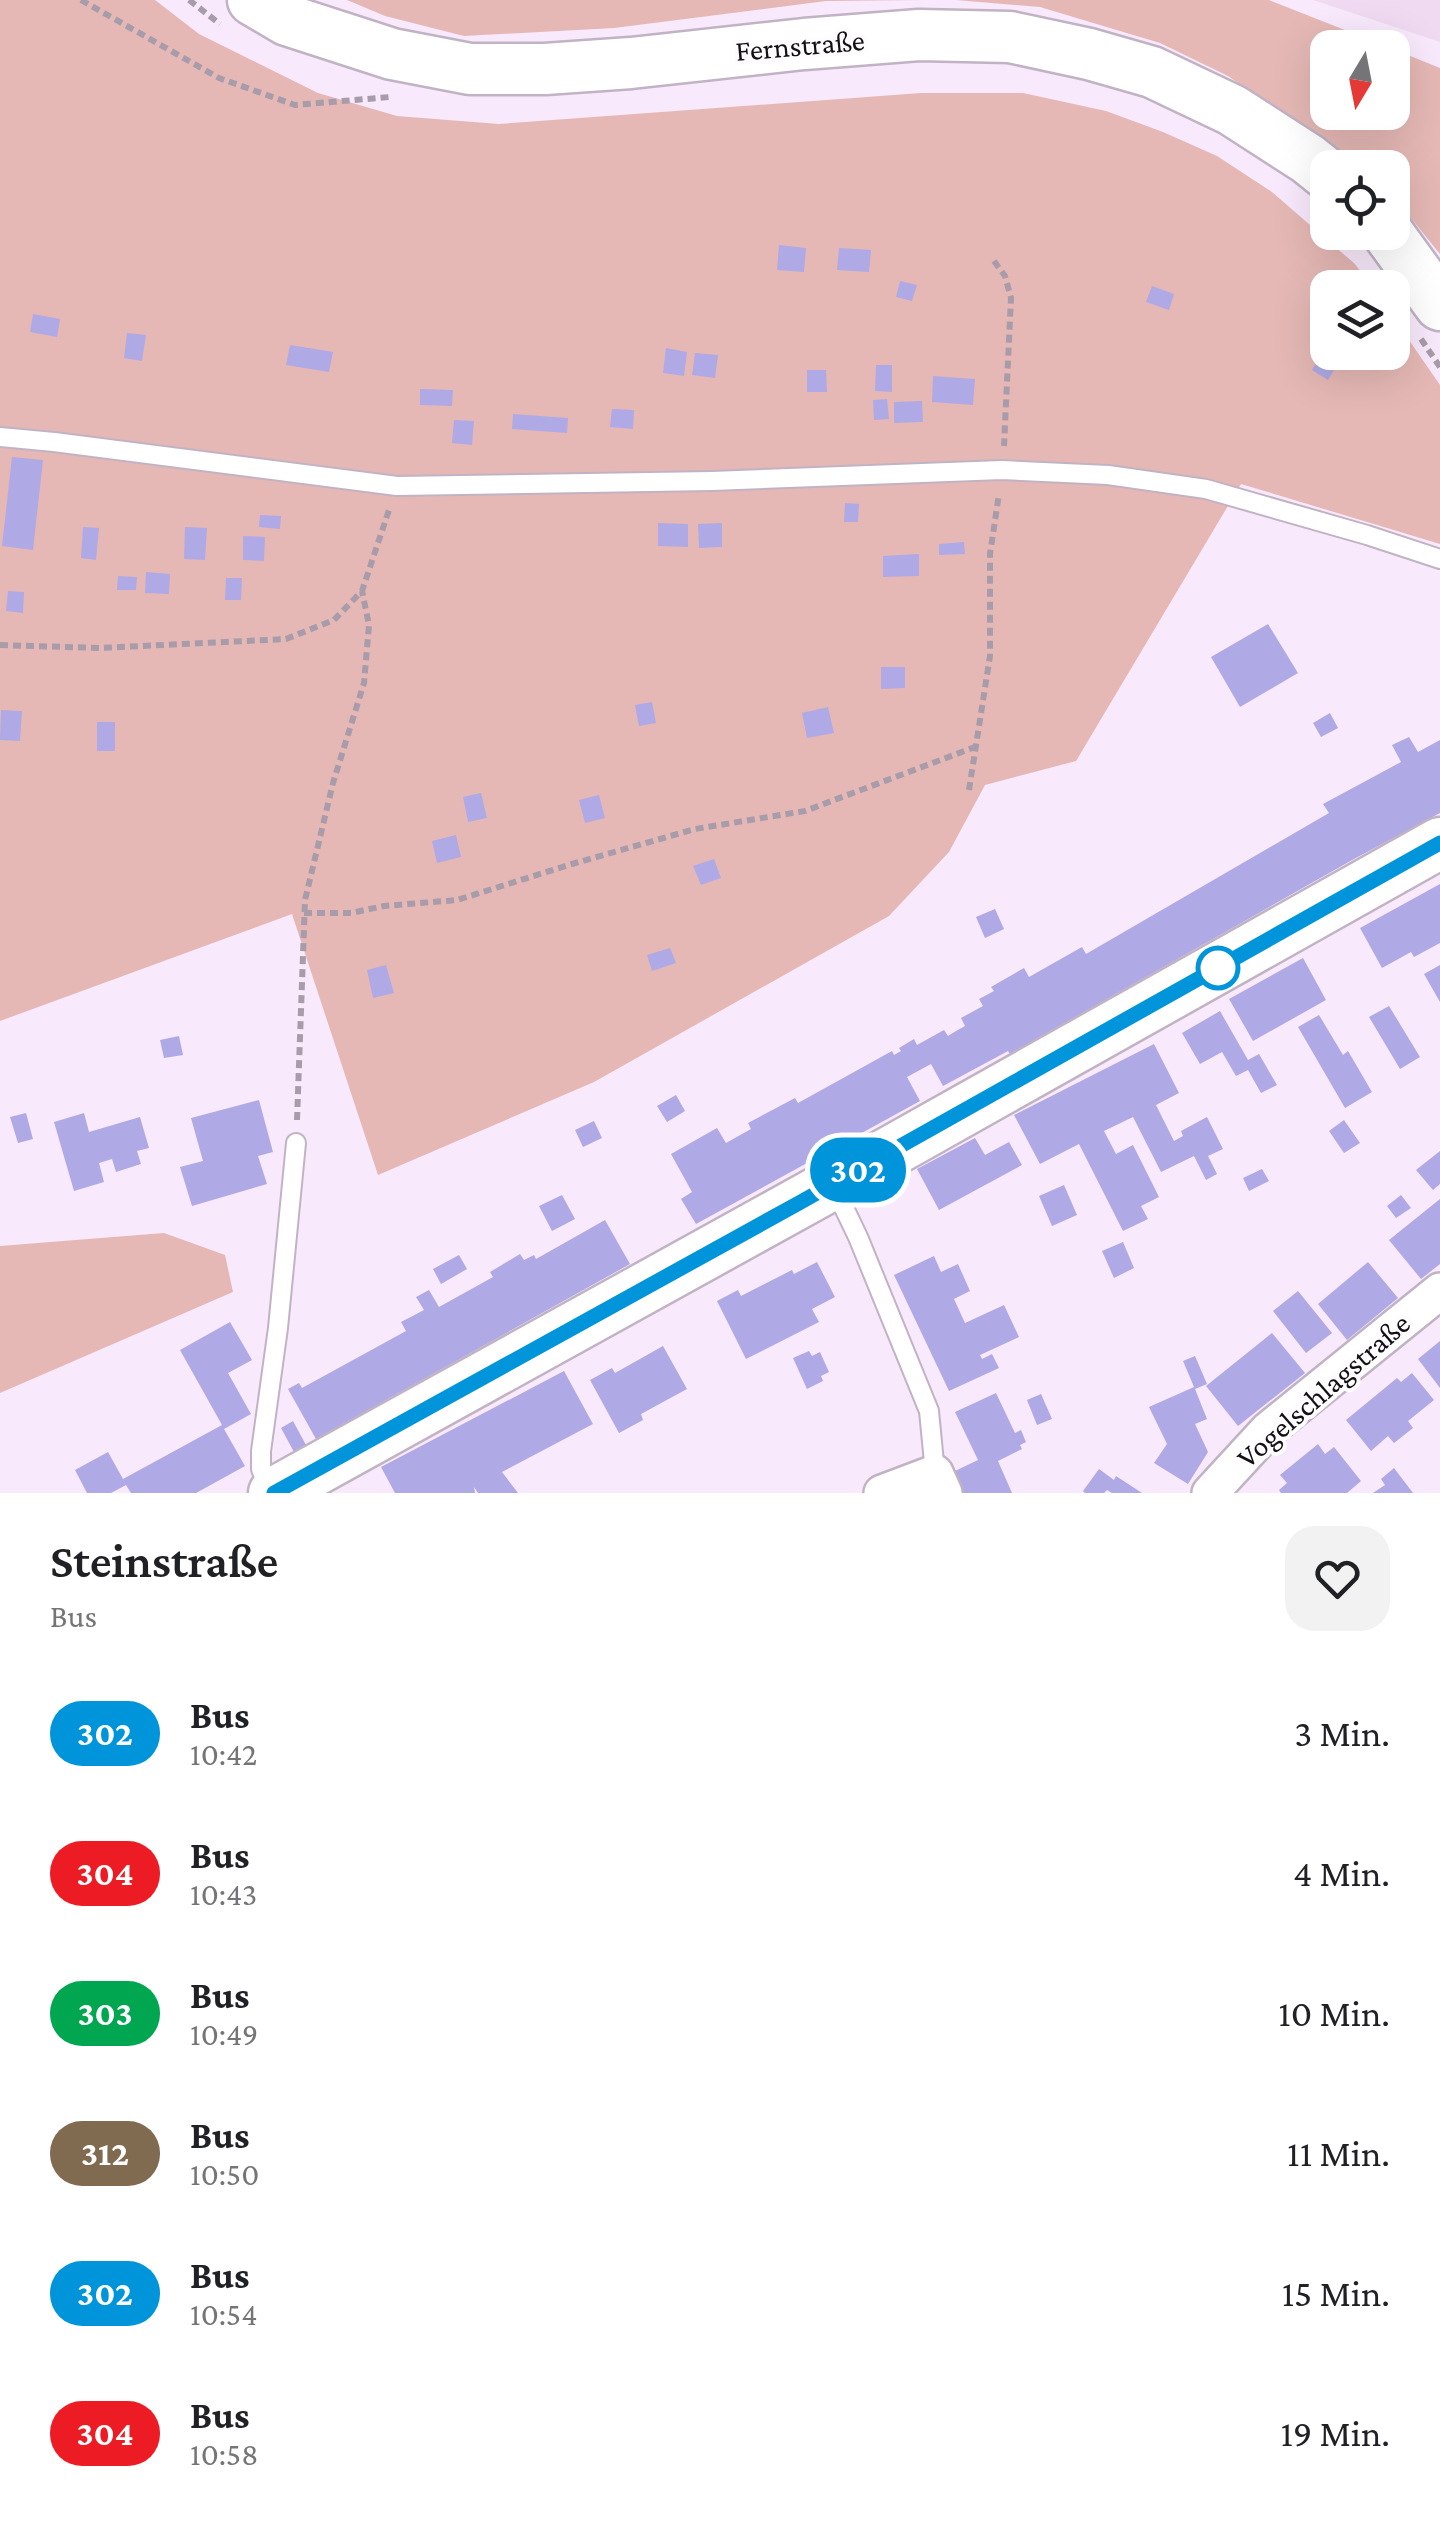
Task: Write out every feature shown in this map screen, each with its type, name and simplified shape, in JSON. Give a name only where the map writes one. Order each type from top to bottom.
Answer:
[{"type":"street","name":"Fernstraße","points":[[241,14],[288,20],[392,54],[470,69],[546,70],[919,35],[1010,37],[1152,72],[1232,110],[1308,159],[1310,165]]},
{"type":"street","points":[[1400,250],[1440,305]]},
{"type":"street","points":[[272,1493],[1440,843]]},
{"type":"street","name":"Vogelschlagstraße","points":[[1210,1493],[1268,1430],[1440,1291]]},
{"type":"street","points":[[882,1493],[940,1483]]},
{"type":"lane","points":[[0,437],[397,486],[712,482],[1002,470],[1108,475],[1206,489],[1368,535],[1440,560]]},
{"type":"lane","points":[[272,1493],[261,1469],[260,1450],[278,1328],[296,1143]]},
{"type":"lane","points":[[833,1184],[929,1410],[940,1483]]},
{"type":"path","points":[[81,0],[219,78],[295,105],[402,96],[383,90]]},
{"type":"path","points":[[189,0],[214,20],[241,14]]},
{"type":"path","points":[[969,790],[990,656],[990,554],[1002,470],[1011,298],[1005,276],[994,261]]},
{"type":"path","points":[[0,645],[100,648],[286,639],[334,620],[362,591],[397,486]]},
{"type":"path","points":[[296,1143],[305,900],[364,684],[369,626],[362,591]]},
{"type":"path","points":[[304,912],[351,913],[457,900],[695,829],[805,811],[975,747]]},
{"type":"shaded area","points":[[0,0],[155,0],[199,34],[318,93],[397,116],[499,124],[921,93],[1023,93],[1106,111],[1217,156],[1272,192],[1310,225],[1310,250],[1339,250],[1355,264],[1359,270],[1310,270],[1310,370],[1410,370],[1410,342],[1440,385],[1440,544],[1241,484],[1076,761],[985,785],[949,852],[889,916],[594,1082],[378,1175],[292,914],[0,1021]]},
{"type":"shaded area","points":[[347,0],[923,0],[826,1],[614,28],[464,36],[385,16]]},
{"type":"shaded area","points":[[956,0],[1269,0],[1345,30],[1310,30],[1310,130],[1410,130],[1410,56],[1440,68],[1440,254],[1410,217],[1410,150],[1335,150],[1228,76],[1160,43],[1040,7]]},
{"type":"shaded area","points":[[1313,0],[1440,0],[1440,42]]},
{"type":"shaded area","points":[[164,1233],[225,1255],[233,1292],[0,1393],[0,1246]]},
{"type":"building","points":[[779,245],[806,248],[804,272],[777,270]]},
{"type":"building","points":[[839,248],[871,250],[869,272],[837,270]]},
{"type":"building","points":[[900,281],[917,285],[912,301],[896,297]]},
{"type":"building","points":[[1152,286],[1174,294],[1169,310],[1146,302]]},
{"type":"building","points":[[33,314],[60,319],[57,337],[30,332]]},
{"type":"building","points":[[127,333],[146,335],[142,361],[124,358]]},
{"type":"building","points":[[290,345],[333,352],[329,372],[286,365]]},
{"type":"building","points":[[666,348],[687,352],[684,376],[663,373]]},
{"type":"building","points":[[695,353],[718,355],[715,378],[692,375]]},
{"type":"building","points":[[876,365],[892,365],[892,392],[875,391]]},
{"type":"building","points":[[807,370],[826,370],[827,392],[807,392]]},
{"type":"building","points":[[1312,370],[1334,370],[1328,380]]},
{"type":"building","points":[[933,376],[975,379],[973,405],[932,402]]},
{"type":"building","points":[[420,389],[453,390],[452,406],[420,405]]},
{"type":"building","points":[[887,399],[889,419],[874,420],[873,400]]},
{"type":"building","points":[[922,401],[923,422],[894,423],[894,402]]},
{"type":"building","points":[[612,409],[634,410],[633,429],[610,427]]},
{"type":"building","points":[[513,414],[568,418],[567,433],[512,429]]},
{"type":"building","points":[[454,420],[474,421],[472,445],[452,443]]},
{"type":"building","points":[[12,457],[43,460],[33,550],[2,546]]},
{"type":"building","points":[[845,503],[859,504],[858,522],[844,522]]},
{"type":"building","points":[[260,515],[281,516],[280,529],[259,527]]},
{"type":"building","points":[[658,523],[688,524],[688,547],[658,546]]},
{"type":"building","points":[[722,523],[722,547],[699,548],[698,524]]},
{"type":"building","points":[[83,527],[99,528],[96,560],[81,558]]},
{"type":"building","points":[[185,527],[207,528],[205,560],[184,559]]},
{"type":"building","points":[[243,536],[265,537],[264,561],[243,560]]},
{"type":"building","points":[[964,542],[965,554],[939,555],[939,544]]},
{"type":"building","points":[[919,554],[919,576],[883,577],[883,556]]},
{"type":"building","points":[[146,572],[170,574],[169,594],[145,593]]},
{"type":"building","points":[[118,576],[137,577],[136,590],[117,590]]},
{"type":"building","points":[[226,578],[242,578],[241,600],[225,600]]},
{"type":"building","points":[[8,591],[24,592],[23,613],[6,611]]},
{"type":"building","points":[[1268,624],[1298,673],[1240,707],[1211,657]]},
{"type":"building","points":[[881,667],[905,667],[905,688],[881,689]]},
{"type":"building","points":[[652,702],[656,723],[639,726],[635,705]]},
{"type":"building","points":[[828,707],[834,733],[807,738],[802,713]]},
{"type":"building","points":[[1,710],[22,711],[20,741],[0,740]]},
{"type":"building","points":[[1330,713],[1338,728],[1321,737],[1313,723]]},
{"type":"building","points":[[97,722],[115,722],[115,751],[97,751]]},
{"type":"building","points":[[1409,737],[1418,752],[1440,740],[1440,813],[1010,1054],[1008,1051],[943,1086],[931,1064],[907,1077],[920,1101],[696,1224],[681,1199],[692,1192],[671,1154],[717,1128],[726,1143],[751,1129],[748,1123],[795,1098],[798,1103],[892,1051],[894,1055],[914,1039],[917,1045],[944,1030],[948,1036],[965,1026],[961,1018],[983,1006],[979,999],[994,991],[991,987],[1024,968],[1029,977],[1082,947],[1086,954],[1329,813],[1323,804],[1401,762],[1392,745]]},
{"type":"building","points":[[481,793],[487,818],[468,822],[463,797]]},
{"type":"building","points":[[599,795],[605,818],[585,823],[579,800]]},
{"type":"building","points":[[456,835],[461,857],[437,863],[432,841]]},
{"type":"building","points":[[714,859],[721,878],[701,885],[693,866]]},
{"type":"building","points":[[1440,884],[1440,943],[1414,957],[1411,952],[1382,968],[1360,928]]},
{"type":"building","points":[[995,909],[1004,929],[985,938],[976,917]]},
{"type":"building","points":[[670,948],[676,963],[652,971],[647,955]]},
{"type":"building","points":[[1303,958],[1326,1000],[1253,1041],[1229,999]]},
{"type":"building","points":[[386,965],[394,993],[373,998],[367,970]]},
{"type":"building","points":[[1440,965],[1440,1002],[1424,974]]},
{"type":"building","points":[[1389,1006],[1420,1057],[1400,1069],[1369,1017]]},
{"type":"building","points":[[1220,1011],[1248,1060],[1259,1054],[1277,1085],[1261,1093],[1248,1070],[1236,1076],[1222,1052],[1200,1064],[1182,1033]]},
{"type":"building","points":[[1319,1015],[1343,1055],[1348,1051],[1372,1092],[1345,1108],[1298,1027]]},
{"type":"building","points":[[179,1036],[183,1055],[164,1058],[160,1040]]},
{"type":"building","points":[[1154,1044],[1179,1093],[1156,1105],[1174,1141],[1183,1136],[1181,1131],[1207,1117],[1223,1149],[1208,1156],[1217,1174],[1206,1180],[1194,1156],[1161,1172],[1133,1117],[1104,1131],[1116,1154],[1133,1145],[1159,1197],[1141,1206],[1148,1219],[1123,1231],[1079,1144],[1040,1164],[1014,1115]]},
{"type":"building","points":[[676,1095],[685,1111],[667,1122],[657,1106]]},
{"type":"building","points":[[259,1100],[273,1152],[258,1156],[267,1184],[192,1206],[180,1167],[203,1161],[191,1118]]},
{"type":"building","points":[[26,1113],[33,1139],[18,1143],[10,1117]]},
{"type":"building","points":[[84,1113],[89,1132],[140,1117],[149,1148],[137,1151],[141,1164],[116,1172],[112,1159],[99,1163],[104,1182],[74,1191],[54,1122]]},
{"type":"building","points":[[1344,1120],[1360,1143],[1344,1153],[1329,1131]]},
{"type":"building","points":[[594,1121],[602,1138],[583,1147],[575,1130]]},
{"type":"building","points":[[975,1138],[985,1155],[1009,1142],[1022,1165],[939,1210],[917,1169]]},
{"type":"building","points":[[1440,1151],[1440,1184],[1433,1190],[1416,1170]]},
{"type":"building","points":[[1262,1169],[1269,1181],[1249,1191],[1243,1178]]},
{"type":"building","points":[[1064,1185],[1077,1215],[1052,1226],[1039,1196]]},
{"type":"building","points":[[562,1195],[575,1219],[552,1231],[539,1206]]},
{"type":"building","points":[[1401,1195],[1411,1208],[1396,1218],[1387,1206]]},
{"type":"building","points":[[1440,1199],[1440,1264],[1421,1279],[1389,1240]]},
{"type":"building","points":[[605,1220],[630,1264],[316,1439],[288,1389],[299,1383],[302,1388],[406,1331],[401,1322],[424,1310],[416,1297],[429,1290],[439,1307],[493,1277],[490,1272],[520,1254],[524,1260],[534,1255],[536,1259]]},
{"type":"building","points":[[1123,1242],[1134,1268],[1114,1278],[1102,1251]]},
{"type":"building","points":[[459,1255],[467,1269],[441,1284],[433,1269]]},
{"type":"building","points":[[934,1256],[941,1272],[958,1264],[970,1291],[954,1299],[965,1323],[1004,1305],[1019,1337],[980,1355],[982,1359],[992,1354],[999,1368],[949,1391],[894,1275]]},
{"type":"building","points":[[817,1262],[835,1297],[812,1309],[819,1322],[746,1359],[717,1301],[738,1290],[741,1296]]},
{"type":"building","points":[[1368,1262],[1398,1298],[1347,1340],[1318,1304]]},
{"type":"building","points":[[1298,1291],[1332,1333],[1306,1353],[1273,1311]]},
{"type":"building","points":[[230,1322],[252,1360],[228,1373],[251,1414],[224,1429],[245,1466],[196,1493],[131,1493],[126,1485],[111,1493],[87,1493],[75,1470],[108,1452],[123,1479],[222,1425],[180,1350]]},
{"type":"building","points":[[1272,1333],[1305,1373],[1238,1426],[1206,1386]]},
{"type":"building","points":[[1440,1341],[1440,1388],[1418,1359]]},
{"type":"building","points":[[663,1346],[687,1389],[641,1414],[643,1420],[619,1433],[590,1380],[612,1368],[615,1373]]},
{"type":"building","points":[[809,1351],[812,1356],[820,1352],[829,1372],[821,1376],[823,1381],[807,1389],[793,1358]]},
{"type":"building","points":[[1195,1356],[1207,1384],[1195,1389],[1207,1419],[1195,1424],[1208,1452],[1188,1484],[1154,1463],[1167,1444],[1149,1407],[1194,1387],[1183,1361]]},
{"type":"building","points":[[564,1371],[593,1424],[502,1472],[518,1493],[478,1493],[474,1487],[475,1493],[395,1493],[381,1467]]},
{"type":"building","points":[[1412,1373],[1434,1400],[1408,1421],[1413,1428],[1394,1443],[1388,1436],[1371,1451],[1346,1420],[1397,1378],[1401,1382]]},
{"type":"building","points":[[996,1393],[1015,1433],[1021,1430],[1026,1442],[1020,1445],[1022,1449],[998,1461],[1012,1493],[963,1493],[953,1472],[978,1460],[955,1412]]},
{"type":"building","points":[[1041,1394],[1052,1419],[1037,1425],[1027,1400]]},
{"type":"building","points":[[293,1421],[306,1445],[294,1452],[281,1428]]},
{"type":"building","points":[[1318,1444],[1325,1454],[1334,1447],[1361,1481],[1347,1493],[1281,1493],[1279,1490],[1287,1483],[1280,1475]]},
{"type":"building","points":[[1394,1468],[1413,1493],[1373,1493],[1385,1485],[1381,1479]]},
{"type":"building","points":[[1099,1469],[1114,1480],[1116,1476],[1142,1493],[1085,1493]]},
{"type":"bus line","name":"302","points":[[274,1493],[1440,843]]}]
